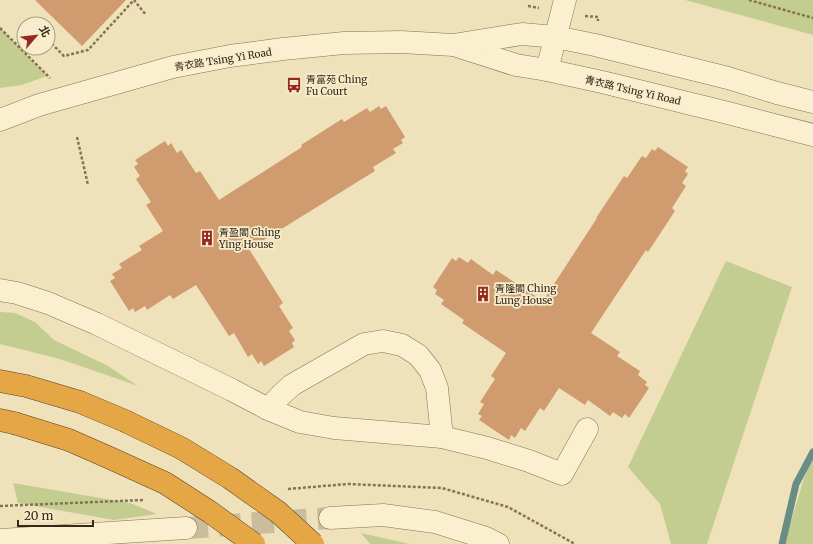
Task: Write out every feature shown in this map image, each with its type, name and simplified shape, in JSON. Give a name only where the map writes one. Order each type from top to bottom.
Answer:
[{"type":"highway","points":[[0,380],[80,402],[125,421],[181,448],[230,478],[278,512],[313,544]]},
{"type":"highway","points":[[7,421],[69,440],[165,483],[210,512],[254,544]]},
{"type":"street","points":[[547,70],[565,0]]},
{"type":"street","name":"青衣路 Tsing Yi Road","points":[[0,120],[39,105],[158,71],[230,56],[344,43],[401,42],[454,45],[522,34],[556,37],[595,45],[713,74],[813,102]]},
{"type":"street","name":"青衣路 Tsing Yi Road","points":[[454,45],[516,65],[547,70],[618,86],[813,135]]},
{"type":"street","points":[[0,290],[17,293],[97,324],[268,409],[300,422],[334,428],[442,437],[487,448],[529,461],[562,474],[587,429]]},
{"type":"street","points":[[268,409],[292,385],[364,344],[383,341],[402,345],[418,355],[430,370],[437,388],[442,437]]},
{"type":"street","points":[[330,518],[383,515],[435,522],[486,538],[498,544]]},
{"type":"street","points":[[0,540],[186,528]]},
{"type":"path","points":[[56,48],[64,56],[88,50],[134,0],[146,15]]},
{"type":"path","points":[[749,0],[813,18]]},
{"type":"path","points":[[0,28],[16,43]]},
{"type":"path","points":[[29,56],[52,79]]},
{"type":"path","points":[[76,137],[88,185]]},
{"type":"green space","points":[[685,0],[813,0],[813,35]]},
{"type":"green space","points":[[0,28],[16,44],[16,56],[27,56],[47,76],[22,85],[0,88]]},
{"type":"green space","points":[[726,261],[792,287],[707,544],[671,544],[660,504],[628,467]]},
{"type":"green space","points":[[0,312],[15,313],[35,322],[54,340],[108,366],[138,386],[60,359],[0,344]]},
{"type":"green space","points":[[813,456],[813,544],[784,544],[810,459]]},
{"type":"green space","points":[[13,483],[130,503],[157,514],[114,520],[18,503]]},
{"type":"green space","points":[[361,533],[410,544],[370,544]]},
{"type":"building","points":[[35,0],[126,0],[82,46],[56,21],[56,16],[51,16]]},
{"type":"building","name":"青盈閣 Ching Ying House","points":[[379,106],[381,109],[386,106],[405,137],[401,140],[403,143],[393,149],[396,153],[373,167],[375,171],[249,249],[283,303],[279,306],[293,328],[289,331],[295,340],[292,343],[294,347],[264,366],[261,361],[258,364],[252,354],[248,357],[234,333],[229,336],[196,285],[173,299],[170,295],[147,310],[145,306],[135,312],[133,308],[129,311],[110,281],[115,278],[112,274],[122,268],[119,264],[142,250],[139,246],[163,231],[146,205],[151,202],[136,179],[140,176],[134,167],[138,164],[135,160],[165,141],[168,146],[171,143],[177,153],[181,150],[196,173],[200,171],[219,200],[302,147],[301,145],[342,119],[344,122],[367,108],[370,112]]},
{"type":"building","name":"青隆閣 Ching Lung House","points":[[658,147],[688,167],[685,171],[688,174],[682,183],[686,186],[672,208],[675,211],[648,252],[646,250],[591,333],[620,352],[617,356],[640,371],[638,375],[647,382],[645,385],[649,388],[629,418],[625,414],[622,418],[613,412],[610,416],[588,400],[585,405],[559,388],[544,411],[540,408],[525,431],[521,428],[515,438],[511,435],[509,440],[479,420],[482,416],[478,414],[484,404],[480,402],[495,379],[491,376],[506,353],[462,323],[464,320],[441,304],[444,300],[435,294],[437,290],[433,287],[452,258],[456,261],[459,257],[468,263],[471,259],[493,275],[496,270],[543,301],[624,176],[627,178],[642,156],[646,158],[652,149],[655,151]]},
{"type":"waterway","points":[[782,544],[796,484],[813,452]]},
{"type":"tunnel","points":[[186,528],[330,518]]},
{"type":"place","name":"青富苑 Ching Fu Court","points":[[294,85]]},
{"type":"place","name":"青盈閣 Ching Ying House","points":[[207,238]]},
{"type":"place","name":"青隆閣 Ching Lung House","points":[[483,294]]}]
